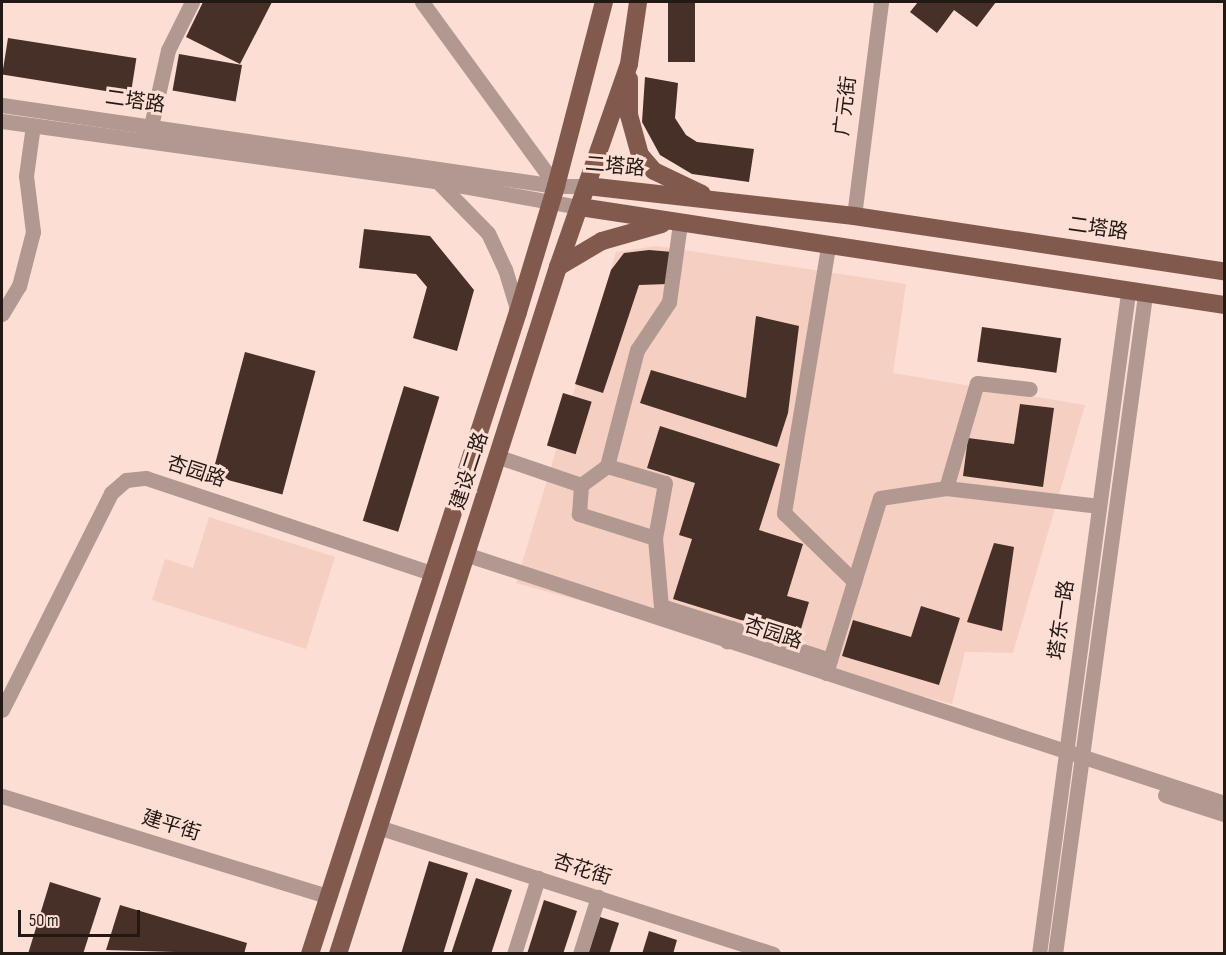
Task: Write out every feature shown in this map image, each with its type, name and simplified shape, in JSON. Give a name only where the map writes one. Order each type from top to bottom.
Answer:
[{"type":"main road","name":"建设二路","points":[[310,954],[518,312],[554,194],[604,2]]},
{"type":"main road","name":"建设二路","points":[[338,954],[468,555],[558,267],[629,64],[638,2]]},
{"type":"main road","points":[[629,64],[629,116],[640,154],[654,171],[715,200]]},
{"type":"main road","name":"二塔路","points":[[587,186],[854,216],[1224,271]]},
{"type":"main road","points":[[580,207],[828,247],[1224,305]]},
{"type":"main road","points":[[558,267],[602,241],[675,223]]},
{"type":"street","points":[[149,134],[168,50],[192,2]]},
{"type":"street","points":[[422,2],[554,194],[580,207]]},
{"type":"street","name":"广元街","points":[[854,216],[881,2]]},
{"type":"street","name":"二塔路","points":[[2,105],[149,134],[435,180],[554,194],[587,186]]},
{"type":"street","name":"二塔路","points":[[2,121],[149,134],[554,194]]},
{"type":"street","points":[[2,314],[19,286],[33,232],[26,176],[33,125]]},
{"type":"street","points":[[435,180],[488,232],[505,269],[518,312]]},
{"type":"street","points":[[581,484],[608,465],[637,350],[669,302],[675,223]]},
{"type":"street","points":[[828,247],[784,513],[854,581]]},
{"type":"street","name":"塔东一路","points":[[1039,954],[1064,753],[1099,506],[1137,294]]},
{"type":"street","name":"塔东一路","points":[[1055,954],[1137,294]]},
{"type":"street","points":[[946,488],[977,383],[1030,389]]},
{"type":"street","points":[[498,457],[581,484]]},
{"type":"street","points":[[608,465],[666,483],[655,538],[662,606],[729,634]]},
{"type":"street","name":"杏园路","points":[[2,710],[111,493],[126,480],[146,478],[432,573]]},
{"type":"street","points":[[581,484],[579,514],[655,538]]},
{"type":"street","points":[[828,667],[880,498],[946,488],[1099,506]]},
{"type":"street","name":"杏园路","points":[[468,555],[729,634],[828,667],[1064,753],[1080,763],[1224,814]]},
{"type":"street","name":"杏园路","points":[[1080,763],[1224,803]]},
{"type":"street","name":"建平街","points":[[2,796],[328,896]]},
{"type":"street","name":"杏花街","points":[[378,827],[598,897],[728,947],[773,954]]},
{"type":"street","points":[[514,954],[538,878]]},
{"type":"street","points":[[580,954],[598,897]]},
{"type":"shaded area","points":[[657,246],[906,284],[893,373],[1085,405],[1013,653],[965,652],[952,704],[516,583],[616,252]]},
{"type":"shaded area","points":[[209,517],[335,557],[306,649],[152,600],[165,559],[193,568]]},
{"type":"building","points":[[203,2],[272,2],[240,64],[186,37]]},
{"type":"building","points":[[668,2],[695,2],[695,62],[668,62]]},
{"type":"building","points":[[918,2],[996,2],[977,27],[954,10],[937,33],[910,12]]},
{"type":"building","points":[[8,38],[136,58],[131,95],[2,75]]},
{"type":"building","points":[[179,54],[242,65],[236,102],[173,90]]},
{"type":"building","points":[[645,77],[678,83],[675,118],[686,135],[697,142],[754,149],[749,182],[692,174],[660,155],[642,122]]},
{"type":"building","points":[[364,229],[430,236],[474,290],[457,351],[413,338],[427,287],[416,274],[359,268]]},
{"type":"building","points":[[649,250],[673,252],[668,284],[639,285],[603,393],[575,384],[611,270],[624,253]]},
{"type":"building","points":[[756,316],[799,326],[788,413],[777,447],[640,403],[651,370],[746,398]]},
{"type":"building","points":[[982,327],[1061,338],[1056,373],[977,362]]},
{"type":"building","points":[[245,352],[316,371],[282,495],[212,476]]},
{"type":"building","points":[[404,386],[439,397],[398,532],[363,521]]},
{"type":"building","points":[[563,393],[592,402],[576,454],[547,446]]},
{"type":"building","points":[[1020,404],[1054,408],[1043,487],[963,476],[968,438],[1014,444]]},
{"type":"building","points":[[660,426],[780,464],[759,530],[803,544],[787,596],[809,602],[801,629],[778,622],[776,631],[673,599],[692,539],[679,535],[695,483],[647,468]]},
{"type":"building","points":[[994,543],[1014,547],[1002,631],[967,622]]},
{"type":"building","points":[[921,606],[960,618],[939,685],[842,656],[853,620],[911,637]]},
{"type":"building","points":[[429,861],[468,873],[443,954],[401,954]]},
{"type":"building","points":[[476,878],[512,890],[491,954],[451,954]]},
{"type":"building","points":[[50,882],[101,898],[83,954],[28,954]]},
{"type":"building","points":[[544,900],[577,911],[563,954],[527,954]]},
{"type":"building","points":[[120,905],[247,943],[244,954],[106,950]]},
{"type":"building","points":[[600,917],[619,923],[609,954],[588,954]]},
{"type":"building","points":[[649,931],[677,940],[673,954],[642,954]]}]
